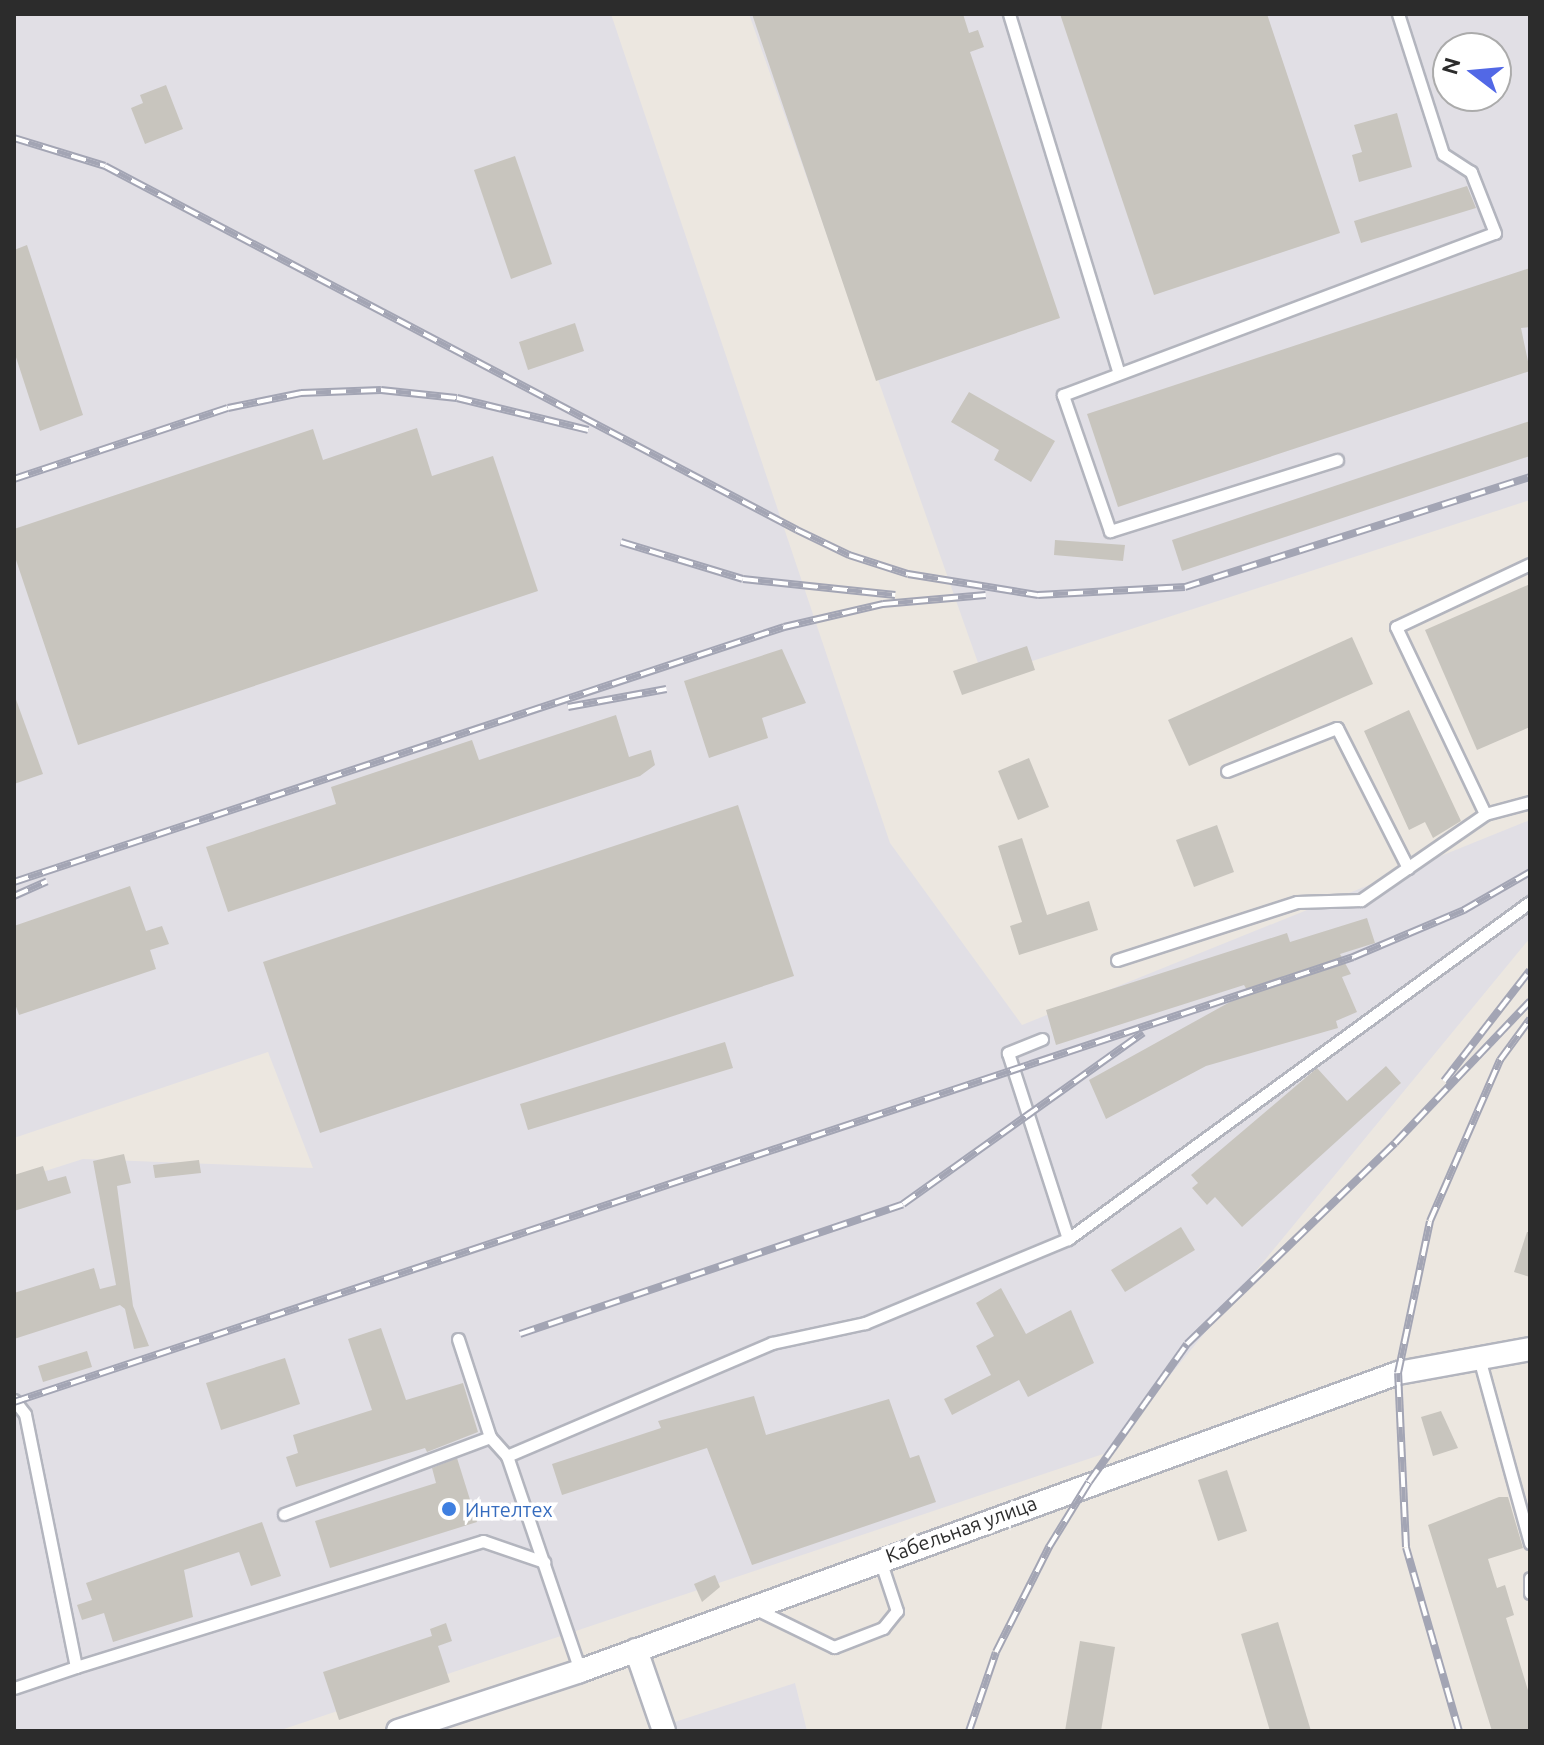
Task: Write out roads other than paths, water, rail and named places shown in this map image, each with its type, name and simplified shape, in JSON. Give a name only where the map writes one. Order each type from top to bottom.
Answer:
[{"type":"street","name":"Кабельная улица","points":[[398,1731],[580,1671],[880,1559],[1398,1373],[1530,1349]]},
{"type":"street","points":[[636,1650],[664,1731]]},
{"type":"lane","points":[[1009,14],[1119,373]]},
{"type":"lane","points":[[1337,460],[1110,531],[1063,395],[1495,233],[1471,172],[1443,154],[1398,14]]},
{"type":"lane","points":[[1485,814],[1396,627],[1530,564]]},
{"type":"lane","points":[[1227,771],[1337,728],[1408,868]]},
{"type":"lane","points":[[1117,960],[1297,902],[1361,900],[1485,814],[1530,802]]},
{"type":"lane","points":[[507,1456],[772,1343],[865,1323],[1068,1239],[1530,902]]},
{"type":"lane","points":[[1042,1039],[1008,1053],[1068,1239]]},
{"type":"lane","points":[[458,1339],[490,1437],[507,1456],[580,1671]]},
{"type":"lane","points":[[1479,1358],[1530,1543]]},
{"type":"lane","points":[[14,1400],[25,1414],[76,1667]]},
{"type":"lane","points":[[284,1514],[490,1437]]},
{"type":"lane","points":[[14,1688],[483,1541],[544,1562]]},
{"type":"lane","points":[[751,1607],[834,1647],[883,1628],[897,1611],[880,1559]]},
{"type":"lane","points":[[1530,1578],[1530,1593]]},
{"type":"railway","points":[[14,138],[105,166],[797,530],[849,555],[908,574],[1038,595],[1185,587],[1530,477]]},
{"type":"railway","points":[[14,479],[228,408],[301,393],[381,390],[457,398],[588,430]]},
{"type":"railway","points":[[621,542],[743,579],[895,595]]},
{"type":"railway","points":[[14,882],[784,627],[883,604],[986,595]]},
{"type":"railway","points":[[568,707],[666,689]]},
{"type":"railway","points":[[14,1402],[1353,957],[1464,910],[1530,872]]},
{"type":"railway","points":[[14,896],[47,881]]},
{"type":"railway","points":[[1444,1081],[1530,970]]},
{"type":"railway","points":[[969,1731],[996,1652],[1049,1547],[1089,1482],[1187,1344],[1395,1143],[1530,1001]]},
{"type":"railway","points":[[1459,1731],[1406,1547],[1398,1373],[1430,1221],[1500,1060],[1530,1019]]},
{"type":"railway","points":[[520,1334],[903,1204],[1143,1033]]},
{"type":"place","name":"Интелтех","points":[[449,1509]]}]
